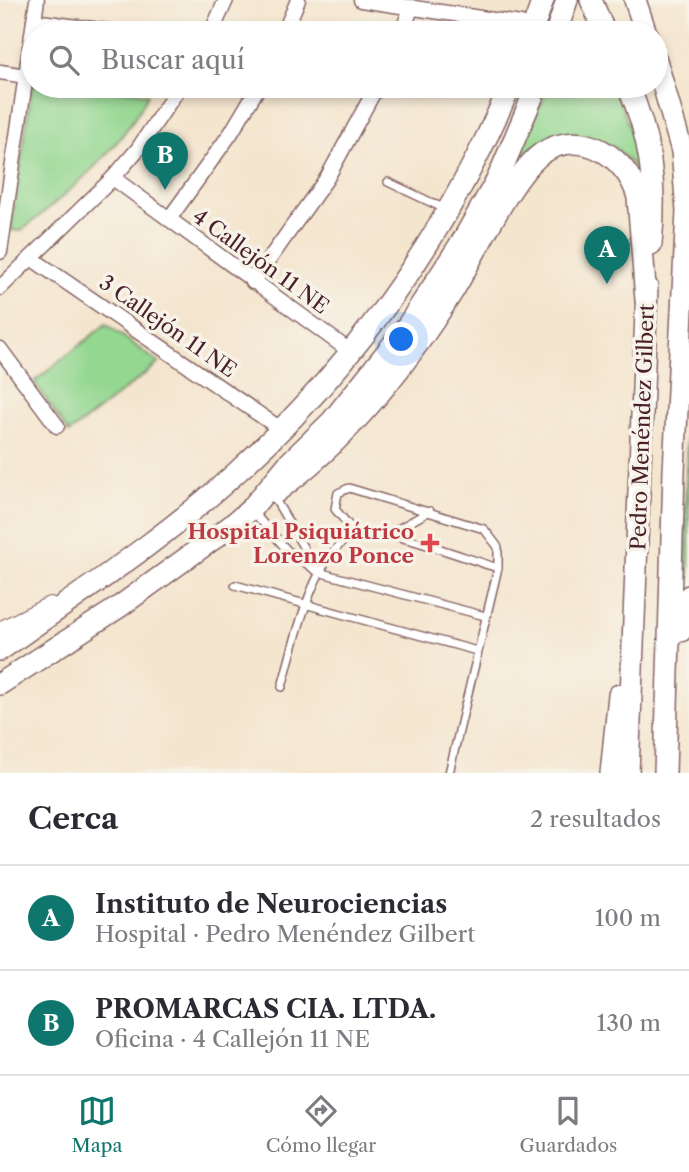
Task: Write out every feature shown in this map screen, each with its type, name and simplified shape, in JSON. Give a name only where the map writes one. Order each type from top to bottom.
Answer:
[{"type":"main road","points":[[524,21],[527,0]]},
{"type":"main road","points":[[529,21],[543,0]]},
{"type":"main road","points":[[560,21],[567,0]]},
{"type":"main road","points":[[591,0],[599,21]]},
{"type":"main road","points":[[635,0],[642,21]]},
{"type":"main road","name":"Pedro Menéndez Gilbert","points":[[665,773],[674,471],[687,262],[686,150],[668,95]]},
{"type":"main road","points":[[490,133],[500,98]]},
{"type":"main road","points":[[0,650],[188,514],[282,430],[351,352],[391,301],[449,211],[490,133],[505,98]]},
{"type":"main road","points":[[251,509],[368,377],[413,318],[463,240],[498,178],[532,98]]},
{"type":"main road","name":"Pedro Menéndez Gilbert","points":[[628,773],[646,300],[654,211],[653,181],[646,135],[632,98]]},
{"type":"main road","points":[[0,684],[181,565],[303,472],[344,434],[382,389],[451,295],[517,182],[544,152],[573,144],[586,145],[613,156],[624,166],[634,181],[638,197],[646,300]]},
{"type":"main road","points":[[611,773],[638,555]]},
{"type":"main road","points":[[667,702],[681,644],[682,612],[689,596]]},
{"type":"street","points":[[34,21],[37,0]]},
{"type":"street","points":[[216,21],[226,0]]},
{"type":"street","points":[[289,21],[298,0]]},
{"type":"street","points":[[361,0],[480,21]]},
{"type":"street","points":[[406,21],[412,7]]},
{"type":"street","points":[[0,72],[21,75]]},
{"type":"street","points":[[0,252],[5,187],[22,98]]},
{"type":"street","points":[[0,288],[113,178],[138,149],[172,98]]},
{"type":"street","points":[[169,219],[223,145],[251,98]]},
{"type":"street","points":[[253,282],[327,178],[370,98]]},
{"type":"street","name":"4 Callejón 11 NE","points":[[113,178],[351,352]]},
{"type":"street","name":"3 Callejón 11 NE","points":[[32,258],[282,430]]},
{"type":"street","points":[[0,349],[57,426]]},
{"type":"street","points":[[0,631],[88,587]]},
{"type":"lane","points":[[388,182],[449,211]]},
{"type":"lane","points":[[356,534],[335,509],[336,498],[345,489],[352,488],[484,529],[498,547],[498,568],[449,773]]},
{"type":"lane","points":[[272,494],[318,572]]},
{"type":"lane","points":[[251,509],[288,551],[318,572],[485,615]]},
{"type":"lane","points":[[387,535],[430,511]]},
{"type":"lane","points":[[282,687],[318,572],[346,540],[356,534],[368,532],[387,535],[498,568]]},
{"type":"lane","points":[[235,585],[477,651]]},
{"type":"green space","points":[[30,98],[146,98],[124,133],[92,169],[21,231],[11,230]]},
{"type":"green space","points":[[544,98],[618,98],[640,168],[637,169],[613,146],[559,136],[545,139],[523,155],[519,153]]},
{"type":"green space","points":[[106,324],[159,363],[69,433],[34,382]]},
{"type":"green space","points":[[687,413],[689,578],[684,578]]},
{"type":"place","name":"PROMARCAS CIA. LTDA.","points":[[165,190]]},
{"type":"place","name":"Instituto de Neurociencias","points":[[607,284]]},
{"type":"place","name":"Hospital Psiquiátrico Lorenzo Ponce","points":[[430,543]]}]
